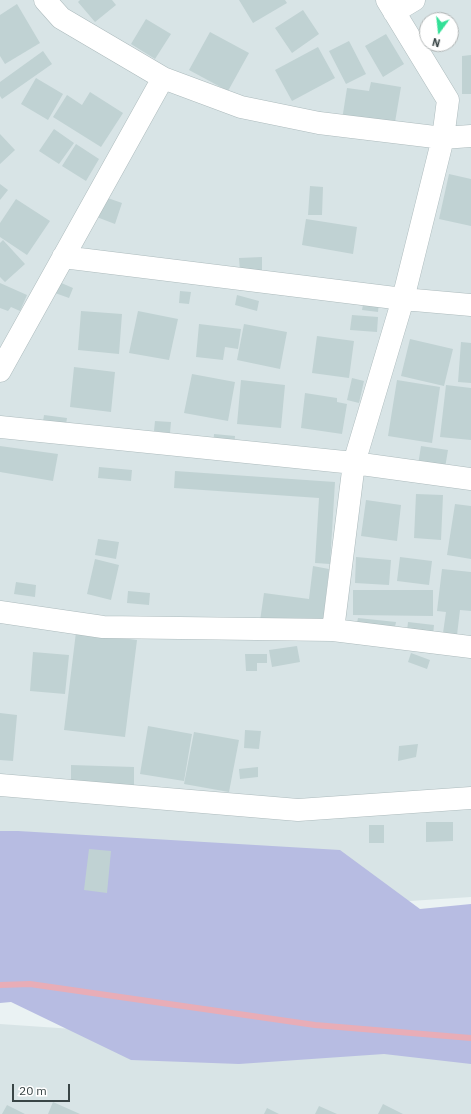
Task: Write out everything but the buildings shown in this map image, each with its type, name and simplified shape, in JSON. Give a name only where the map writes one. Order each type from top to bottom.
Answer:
[{"type":"street","points":[[45,0],[60,18],[163,78],[241,107],[320,123],[444,138],[471,136]]},
{"type":"street","points":[[333,630],[354,463],[403,299],[444,138],[448,100],[390,6],[414,0]]},
{"type":"street","points":[[0,370],[163,78]]},
{"type":"street","points":[[63,257],[403,299],[471,305]]},
{"type":"street","points":[[0,427],[354,463],[471,479]]},
{"type":"street","points":[[0,612],[103,627],[333,630],[471,647]]},
{"type":"street","points":[[0,785],[298,810],[471,798]]},
{"type":"shaded area","points":[[0,0],[471,0],[471,897],[196,915],[0,888]]},
{"type":"shaded area","points":[[0,831],[340,850],[420,909],[471,904],[471,1064],[384,1054],[239,1064],[131,1060],[11,1002],[0,1003]]},
{"type":"shaded area","points":[[0,1024],[336,1047],[471,1042],[471,1114],[0,1114]]},
{"type":"waterway","points":[[0,985],[30,984],[315,1025],[471,1038]]}]
